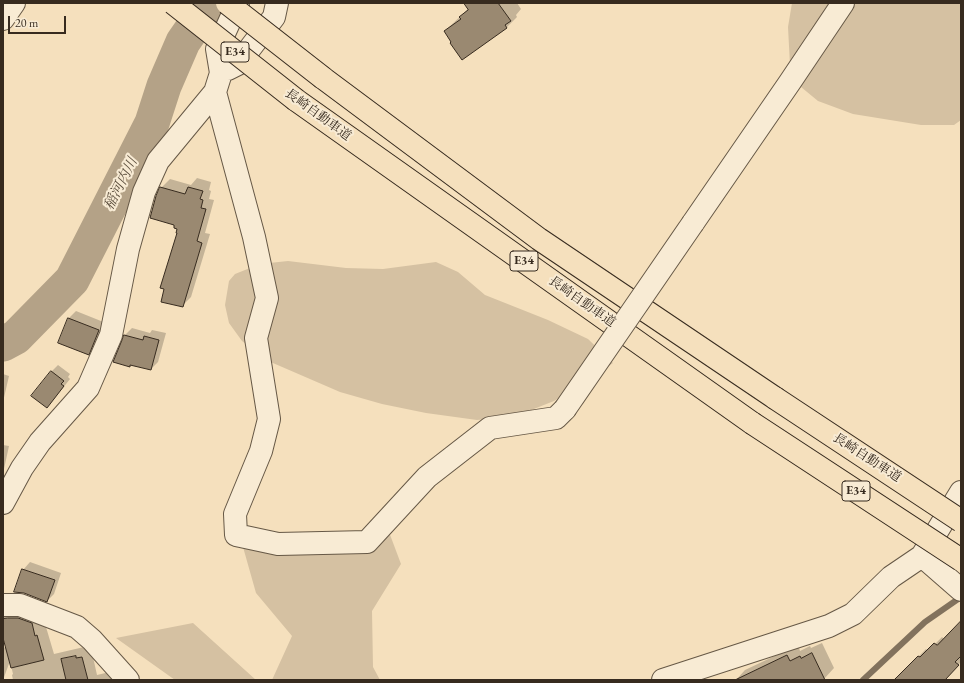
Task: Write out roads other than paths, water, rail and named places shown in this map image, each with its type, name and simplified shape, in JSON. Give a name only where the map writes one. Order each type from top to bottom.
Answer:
[{"type":"highway","name":"長崎自動車道","points":[[173,3],[296,100],[752,423],[961,560]]},
{"type":"highway","name":"長崎自動車道","points":[[228,3],[323,78],[539,239],[961,521]]},
{"type":"street","points":[[3,19],[14,3]]},
{"type":"street","points":[[238,3],[217,49],[218,82],[267,298],[256,338],[269,420],[261,451],[235,514],[236,535],[278,544],[367,542],[427,477],[490,428],[556,418],[565,409],[843,3]]},
{"type":"street","points":[[4,498],[40,442],[88,388],[111,334],[128,249],[144,192],[158,161],[218,82],[238,64],[274,17],[277,3]]},
{"type":"street","points":[[663,680],[829,626],[853,614],[891,577],[922,556],[961,492]]},
{"type":"street","points":[[922,556],[959,589]]},
{"type":"street","points":[[3,604],[20,604],[77,627],[92,640],[128,680]]},
{"type":"waterway","name":"稲河内川","points":[[3,344],[16,337],[72,280],[152,123],[164,86],[183,42],[210,3]]},
{"type":"waterway","points":[[863,680],[925,622],[961,597]]}]
